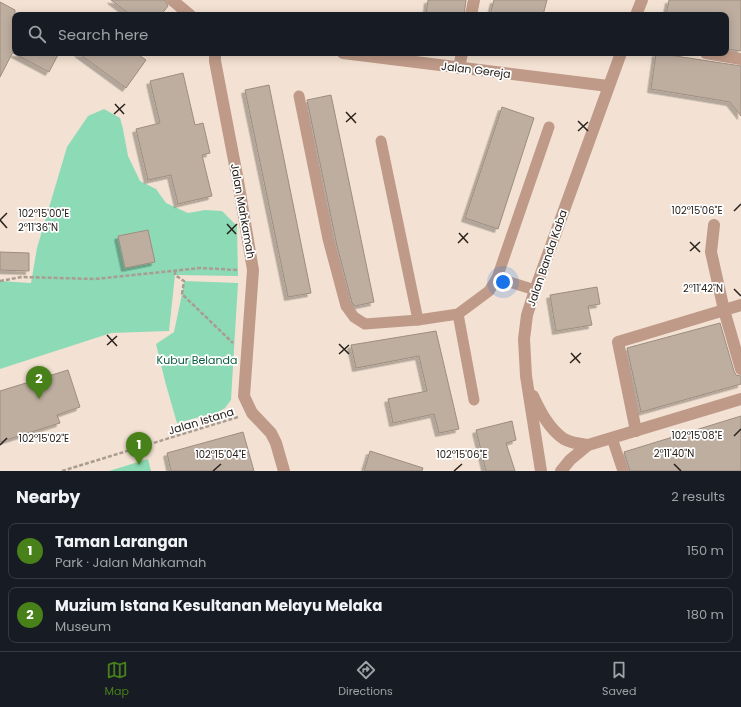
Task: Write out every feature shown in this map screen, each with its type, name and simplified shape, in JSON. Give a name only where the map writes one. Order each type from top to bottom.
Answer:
[{"type":"street","points":[[172,0],[186,12]]},
{"type":"street","points":[[471,12],[474,0]]},
{"type":"street","points":[[637,12],[642,0]]},
{"type":"street","name":"Jalan Gereja","points":[[366,56],[608,86]]},
{"type":"street","points":[[459,68],[461,56]]},
{"type":"street","name":"Jalan Banda Kaba","points":[[542,471],[526,376],[524,339],[527,315],[620,56]]},
{"type":"street","points":[[724,56],[741,59]]},
{"type":"street","name":"Jalan Mahkamah","points":[[215,57],[253,270],[244,396],[252,413],[271,433],[276,443],[284,471]]},
{"type":"street","points":[[714,225],[712,252],[724,310],[741,369]]},
{"type":"street","points":[[636,431],[618,342],[741,304]]},
{"type":"street","points":[[526,376],[538,408],[549,425],[564,438],[574,443],[588,445]]},
{"type":"street","points":[[562,471],[570,460],[588,445],[741,399]]},
{"type":"lane","points":[[299,96],[328,239],[346,306],[354,317],[365,324],[418,320],[458,314],[489,291],[497,278],[549,126]]},
{"type":"lane","points":[[381,142],[418,320]]},
{"type":"lane","points":[[497,278],[535,290]]},
{"type":"lane","points":[[458,314],[474,400]]},
{"type":"lane","points":[[612,438],[623,471]]},
{"type":"path","points":[[0,281],[22,276],[95,279],[200,268],[253,270]]},
{"type":"path","points":[[175,271],[175,275],[184,281],[182,294],[234,345],[247,345]]},
{"type":"path","name":"Jalan Istana","points":[[62,471],[252,413]]},
{"type":"green space","points":[[104,109],[120,118],[128,156],[140,181],[156,189],[166,203],[188,213],[205,210],[222,211],[237,226],[238,276],[175,275],[169,331],[111,333],[0,369],[0,281],[31,283],[37,248],[67,147],[88,116]]},
{"type":"green space","name":"Kubur Belanda","points":[[184,281],[238,283],[231,400],[225,408],[218,412],[177,423],[156,344],[174,332]]},
{"type":"green space","points":[[148,459],[151,471],[109,471]]},
{"type":"building","points":[[111,0],[165,0],[168,6],[163,12],[127,12]]},
{"type":"building","points":[[428,0],[466,0],[464,12],[426,12]]},
{"type":"building","points":[[494,0],[547,0],[544,12],[491,12]]},
{"type":"building","points":[[669,0],[741,0],[741,51],[729,49],[729,12],[667,12]]},
{"type":"building","points":[[0,2],[15,10],[15,12],[12,12],[12,54],[0,77]]},
{"type":"building","points":[[19,56],[57,56],[49,72]]},
{"type":"building","points":[[82,56],[140,56],[146,60],[126,88]]},
{"type":"building","points":[[656,56],[676,56],[741,66],[741,116],[730,102],[651,89]]},
{"type":"building","points":[[183,73],[195,125],[203,123],[210,153],[202,155],[212,196],[178,204],[171,175],[148,180],[136,129],[160,123],[150,81]]},
{"type":"building","points":[[269,85],[311,293],[288,297],[245,90]]},
{"type":"building","points":[[331,95],[374,302],[355,306],[352,303],[337,246],[307,100]]},
{"type":"building","points":[[502,107],[534,118],[498,229],[465,218]]},
{"type":"building","points":[[148,230],[155,262],[125,268],[118,236]]},
{"type":"building","points":[[0,252],[29,253],[29,271],[0,270]]},
{"type":"building","points":[[597,287],[600,304],[588,306],[592,325],[556,331],[550,295]]},
{"type":"building","points":[[720,323],[734,371],[736,375],[741,376],[741,384],[641,412],[627,348]]},
{"type":"building","points":[[436,331],[459,429],[439,433],[434,414],[393,423],[388,399],[427,391],[419,356],[356,368],[351,345]]},
{"type":"building","points":[[68,370],[80,407],[57,415],[60,423],[0,442],[0,391]]},
{"type":"building","points":[[741,416],[741,471],[630,471],[624,452]]},
{"type":"building","points":[[512,421],[516,440],[506,443],[515,471],[486,471],[476,430]]},
{"type":"building","points":[[243,432],[254,471],[171,471],[167,453]]},
{"type":"building","points":[[370,451],[423,468],[422,471],[364,471]]},
{"type":"place","name":"Muzium Istana Kesultanan Melayu Melaka","points":[[39,399]]},
{"type":"place","name":"Taman Larangan","points":[[139,465]]}]
